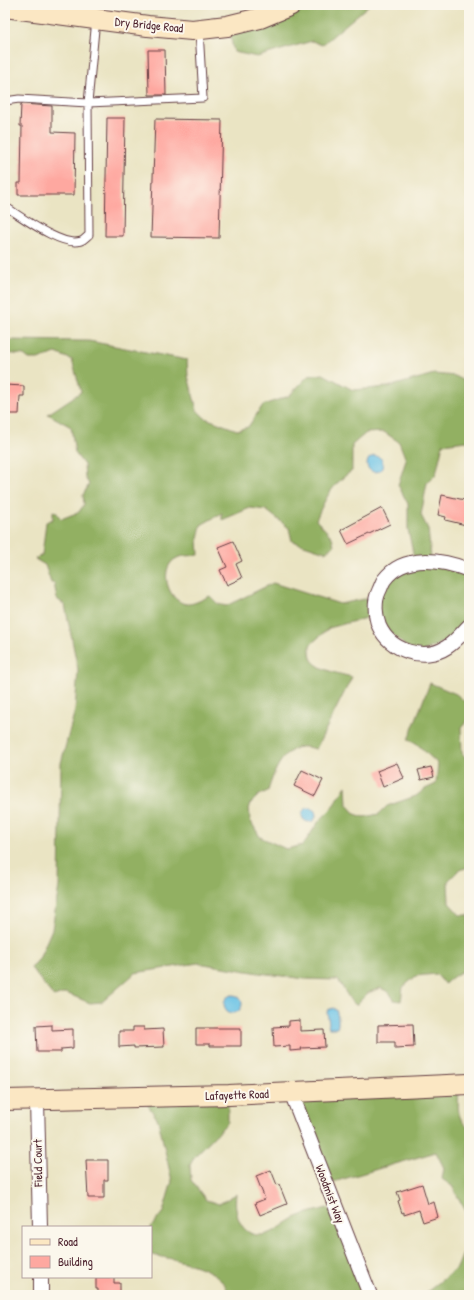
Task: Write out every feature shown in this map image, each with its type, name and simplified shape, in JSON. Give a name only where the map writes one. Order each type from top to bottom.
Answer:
[{"type":"street","name":"Dry Bridge Road","points":[[5,7],[148,26],[199,29],[227,26],[260,18],[291,5]]},
{"type":"street","points":[[469,570],[441,562],[425,561],[411,562],[396,568],[384,580],[377,594],[376,610],[379,626],[388,640],[401,649],[417,654],[433,653],[446,647],[469,626]]},
{"type":"street","name":"Lafayette Road","points":[[5,1100],[229,1095],[469,1084]]},
{"type":"street","name":"Woodmist Way","points":[[291,1092],[370,1295]]},
{"type":"street","name":"Field Court","points":[[37,1100],[40,1226]]},
{"type":"street","points":[[41,1278],[41,1295]]},
{"type":"lane","points":[[5,205],[55,237],[70,241],[81,241],[89,235],[88,103],[96,19]]},
{"type":"lane","points":[[5,101],[19,99],[88,103],[203,98],[199,29]]},
{"type":"green space","points":[[288,5],[369,5],[322,45],[312,41],[257,57],[234,52],[228,27]]},
{"type":"green space","points":[[5,340],[89,341],[187,360],[188,376],[197,410],[205,418],[237,430],[248,427],[263,405],[289,396],[308,376],[323,374],[353,390],[388,387],[434,374],[455,376],[469,383],[469,443],[466,441],[443,444],[436,474],[427,483],[421,515],[428,529],[431,558],[469,571],[469,624],[459,635],[415,655],[373,616],[329,628],[310,645],[311,658],[318,666],[352,677],[316,749],[300,747],[288,754],[275,771],[268,791],[259,795],[249,805],[250,820],[260,837],[286,849],[303,845],[319,821],[331,809],[346,786],[347,805],[355,814],[364,817],[379,814],[387,806],[416,796],[425,789],[436,784],[438,764],[416,743],[408,740],[430,683],[456,694],[469,705],[469,719],[461,728],[462,753],[469,762],[469,867],[459,870],[448,881],[449,903],[460,915],[469,915],[469,966],[445,984],[436,974],[416,976],[403,987],[401,1001],[394,1000],[389,992],[380,988],[368,993],[356,1005],[351,1001],[338,980],[305,979],[198,963],[135,973],[102,1002],[90,1003],[66,993],[54,997],[31,968],[39,959],[52,929],[59,886],[61,763],[75,710],[78,670],[65,605],[57,599],[54,583],[51,583],[45,565],[35,559],[42,555],[46,522],[53,519],[53,511],[56,512],[61,519],[79,512],[84,504],[83,495],[89,484],[85,478],[84,465],[75,453],[71,427],[48,414],[81,392],[72,360],[56,353],[38,359],[29,359],[24,355],[5,353]],"holes":[[[384,432],[399,442],[406,460],[398,485],[408,504],[408,529],[414,558],[373,599],[369,598],[340,604],[273,583],[226,606],[218,604],[210,596],[192,604],[179,602],[174,597],[167,583],[166,576],[171,562],[179,557],[199,555],[198,539],[201,525],[222,513],[222,520],[250,508],[266,510],[289,528],[292,541],[325,552],[334,546],[332,537],[316,520],[330,492],[339,481],[352,471],[352,445],[366,433]]]},
{"type":"green space","points":[[459,1085],[459,1114],[464,1124],[469,1128],[469,1217],[452,1186],[442,1179],[444,1168],[436,1152],[323,1185],[298,1092]]},
{"type":"green space","points":[[228,1096],[228,1122],[195,1156],[190,1165],[191,1180],[206,1200],[219,1204],[236,1194],[235,1202],[238,1217],[245,1230],[251,1234],[258,1235],[271,1233],[293,1219],[327,1208],[330,1210],[365,1295],[229,1295],[223,1283],[209,1271],[168,1258],[152,1255],[152,1226],[163,1212],[172,1181],[158,1120],[143,1098]]},
{"type":"green space","points":[[469,1239],[469,1295],[423,1295],[457,1268]]},
{"type":"water","points":[[372,456],[378,456],[383,461],[381,470],[378,472],[372,472],[367,467],[367,461]]},
{"type":"water","points":[[306,808],[312,808],[316,812],[316,818],[312,822],[306,822],[302,818],[302,812]]},
{"type":"water","points":[[233,995],[239,998],[242,1004],[239,1010],[233,1013],[227,1010],[224,1004],[227,998]]},
{"type":"water","points":[[333,1008],[337,1012],[338,1026],[337,1028],[329,1028],[327,1012]]},
{"type":"building","points":[[148,50],[165,50],[166,95],[149,95]]},
{"type":"building","points":[[21,104],[52,106],[52,132],[75,133],[74,195],[18,195],[18,183],[21,183]]},
{"type":"building","points":[[107,118],[125,118],[123,236],[105,236]]},
{"type":"building","points":[[155,119],[222,120],[219,238],[151,237]]},
{"type":"building","points":[[5,385],[24,386],[24,396],[20,396],[19,414],[5,414]]},
{"type":"building","points":[[442,495],[469,501],[469,513],[466,525],[445,520],[446,517],[438,515]]},
{"type":"building","points":[[382,508],[390,524],[348,544],[341,530]]},
{"type":"building","points":[[233,541],[242,561],[236,564],[242,578],[227,585],[220,570],[227,567],[218,547]]},
{"type":"building","points":[[397,763],[404,778],[383,787],[377,771]]},
{"type":"building","points":[[431,767],[434,777],[421,780],[418,770]]},
{"type":"building","points":[[302,770],[323,780],[315,796],[294,786]]},
{"type":"building","points":[[300,1020],[300,1031],[324,1030],[325,1047],[301,1048],[302,1050],[290,1051],[290,1046],[274,1047],[273,1027],[289,1026],[289,1021]]},
{"type":"building","points":[[413,1024],[414,1047],[395,1048],[395,1042],[378,1042],[378,1025]]},
{"type":"building","points":[[52,1025],[52,1030],[73,1029],[73,1048],[61,1049],[61,1052],[37,1052],[36,1026]]},
{"type":"building","points":[[133,1027],[144,1027],[144,1030],[163,1029],[164,1047],[119,1047],[119,1031],[133,1031]]},
{"type":"building","points":[[196,1028],[241,1028],[241,1046],[210,1046],[210,1044],[196,1044]]},
{"type":"building","points":[[86,1160],[108,1160],[108,1180],[104,1180],[104,1198],[88,1198]]},
{"type":"building","points":[[271,1170],[277,1185],[279,1184],[287,1204],[260,1215],[255,1203],[265,1199],[256,1176]]},
{"type":"building","points":[[422,1184],[428,1204],[434,1202],[438,1217],[423,1222],[419,1210],[404,1215],[404,1212],[402,1213],[397,1192]]},
{"type":"building","points":[[96,1278],[114,1278],[114,1283],[120,1283],[120,1295],[98,1295],[98,1289],[96,1289]]}]
